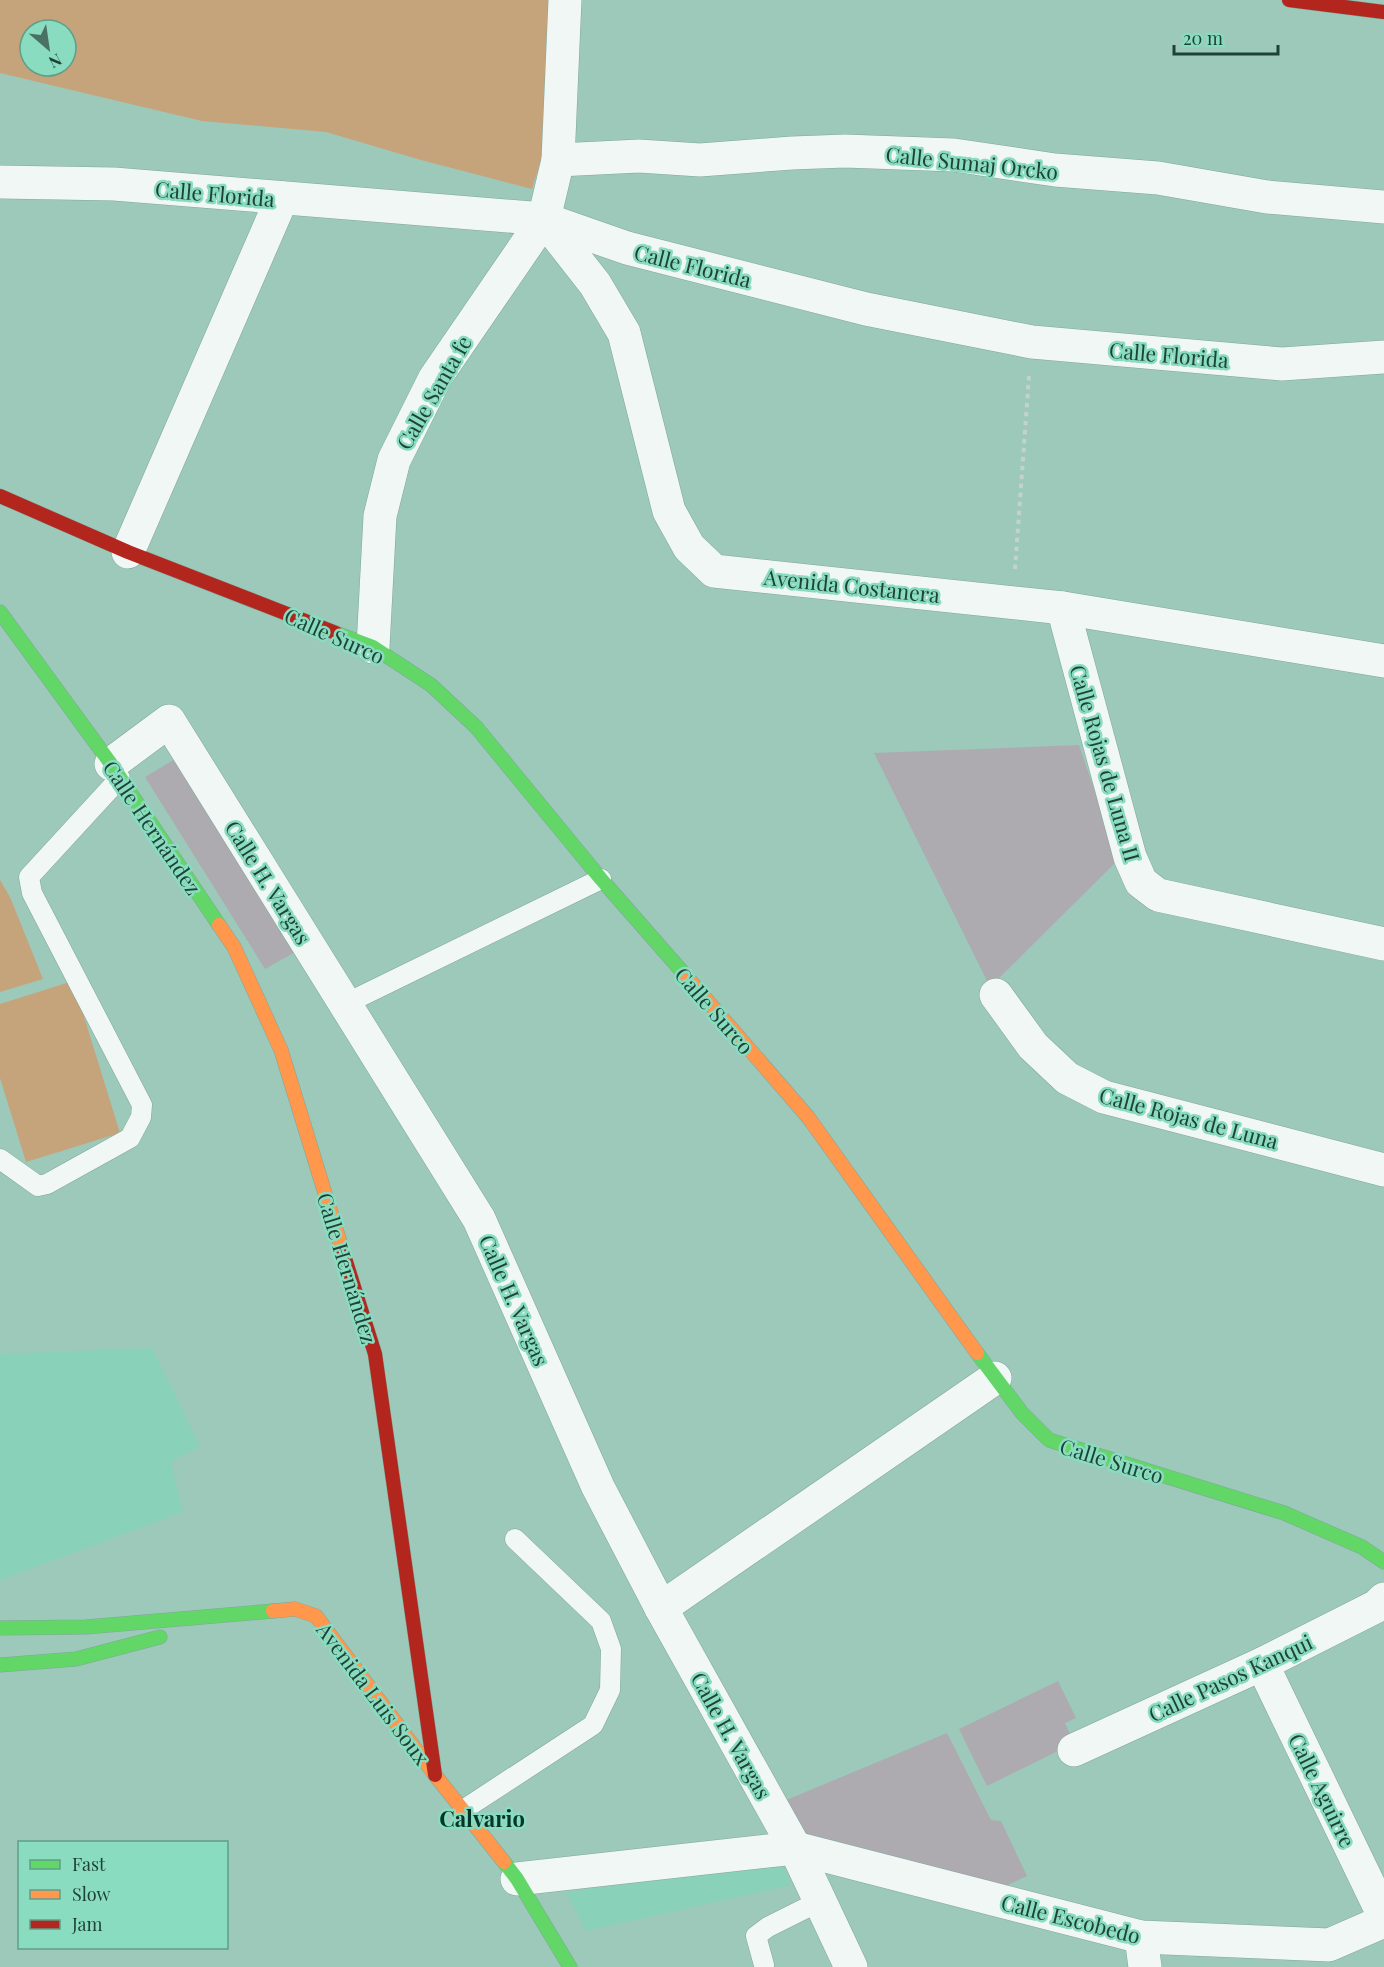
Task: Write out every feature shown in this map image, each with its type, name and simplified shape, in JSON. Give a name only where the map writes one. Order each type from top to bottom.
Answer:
[{"type":"main road","points":[[1289,0],[1384,12]]},
{"type":"main road","name":"Calle Surco","points":[[0,496],[128,552],[373,647],[431,685],[476,727],[601,879],[808,1117],[995,1378],[1022,1413],[1049,1440],[1284,1513],[1362,1547],[1384,1562]]},
{"type":"main road","name":"Calle Hernández","points":[[0,612],[116,771],[234,947],[284,1061],[375,1354],[435,1775]]},
{"type":"main road","name":"Avenida Luis Soux","points":[[0,1628],[86,1627],[240,1616],[295,1609],[316,1616],[435,1775]]},
{"type":"main road","name":"Avenida Luis Soux","points":[[0,1665],[76,1659],[240,1616]]},
{"type":"main road","points":[[435,1775],[517,1879],[570,1967]]},
{"type":"street","name":"Calle Santa fe","points":[[373,647],[380,516],[394,460],[435,378],[544,219],[558,160],[565,0]]},
{"type":"street","name":"Calle Sumaj Orcko","points":[[558,160],[639,156],[700,160],[845,151],[954,155],[1055,170],[1158,178],[1267,197],[1384,207]]},
{"type":"street","name":"Calle Florida","points":[[0,182],[114,184],[544,219],[627,248],[866,309],[1032,342],[1282,364],[1384,357]]},
{"type":"street","points":[[128,552],[282,198]]},
{"type":"street","name":"Avenida Costanera","points":[[544,219],[595,284],[624,333],[669,511],[689,547],[714,571],[1063,608],[1384,661]]},
{"type":"street","name":"Calle Rojas de Luna II","points":[[1063,608],[1130,857],[1141,882],[1158,896],[1384,944]]},
{"type":"street","name":"Calle H. Vargas","points":[[116,771],[169,722],[478,1219],[598,1487],[795,1848],[851,1967]]},
{"type":"street","name":"Calle Rojas de Luna","points":[[996,995],[1033,1046],[1067,1078],[1104,1097],[1384,1170]]},
{"type":"street","points":[[662,1608],[995,1378]]},
{"type":"street","name":"Calle Pasos Kanqui","points":[[1074,1750],[1262,1664],[1377,1606],[1384,1599]]},
{"type":"street","name":"Calle Aguirre","points":[[1262,1664],[1384,1916]]},
{"type":"street","points":[[517,1879],[795,1848]]},
{"type":"street","name":"Calle Escobedo","points":[[795,1848],[1143,1952],[1329,1945],[1384,1921]]},
{"type":"lane","points":[[0,1159],[38,1186],[47,1184],[130,1138],[141,1117],[142,1105],[32,893],[29,877],[116,771]]},
{"type":"lane","points":[[345,1004],[601,879]]},
{"type":"lane","points":[[463,1810],[593,1725],[610,1690],[611,1649],[601,1621],[515,1539]]},
{"type":"lane","points":[[764,1965],[756,1936],[768,1927],[820,1901]]},
{"type":"path","points":[[1012,602],[1032,342]]},
{"type":"shaded area","points":[[0,0],[555,0],[547,140],[532,189],[326,132],[202,121],[21,78],[78,78],[78,18],[18,18],[18,77],[0,73]]},
{"type":"shaded area","points":[[0,880],[10,897],[43,979],[0,992]]},
{"type":"shaded area","points":[[73,981],[120,1133],[26,1162],[0,1078],[0,1004]]},
{"type":"shaded area","points":[[152,1348],[200,1446],[171,1462],[183,1512],[0,1580],[0,1354]]},
{"type":"shaded area","points":[[783,1865],[791,1885],[586,1931],[566,1892]]},
{"type":"building","points":[[1079,745],[1118,860],[990,987],[874,753]]},
{"type":"building","points":[[175,759],[297,951],[265,969],[145,777]]},
{"type":"building","points":[[1058,1681],[1076,1718],[1065,1723],[1074,1743],[987,1786],[959,1729]]},
{"type":"building","points":[[947,1733],[991,1820],[1001,1821],[1027,1876],[990,1893],[803,1842],[784,1801]]},
{"type":"traffic: fast","points":[[0,612],[111,764],[219,925]]},
{"type":"traffic: fast","points":[[336,633],[373,647],[431,685],[476,727],[601,879],[686,976]]},
{"type":"traffic: fast","points":[[977,1353],[1022,1413],[1049,1440],[1284,1513],[1362,1547],[1384,1562]]},
{"type":"traffic: fast","points":[[0,1628],[86,1627],[273,1611]]},
{"type":"traffic: fast","points":[[0,1665],[76,1659],[160,1637]]},
{"type":"traffic: fast","points":[[504,1862],[517,1879],[570,1967]]},
{"type":"traffic: slow","points":[[219,925],[234,947],[281,1050],[343,1252]]},
{"type":"traffic: slow","points":[[686,976],[808,1117],[977,1353]]},
{"type":"traffic: slow","points":[[273,1611],[295,1609],[316,1616],[435,1775],[504,1862]]},
{"type":"traffic: jam","points":[[1289,0],[1384,12]]},
{"type":"traffic: jam","points":[[0,496],[128,552],[336,633]]},
{"type":"traffic: jam","points":[[343,1252],[375,1354],[435,1775]]},
{"type":"district","name":"Calvario","points":[[482,1818]]}]
